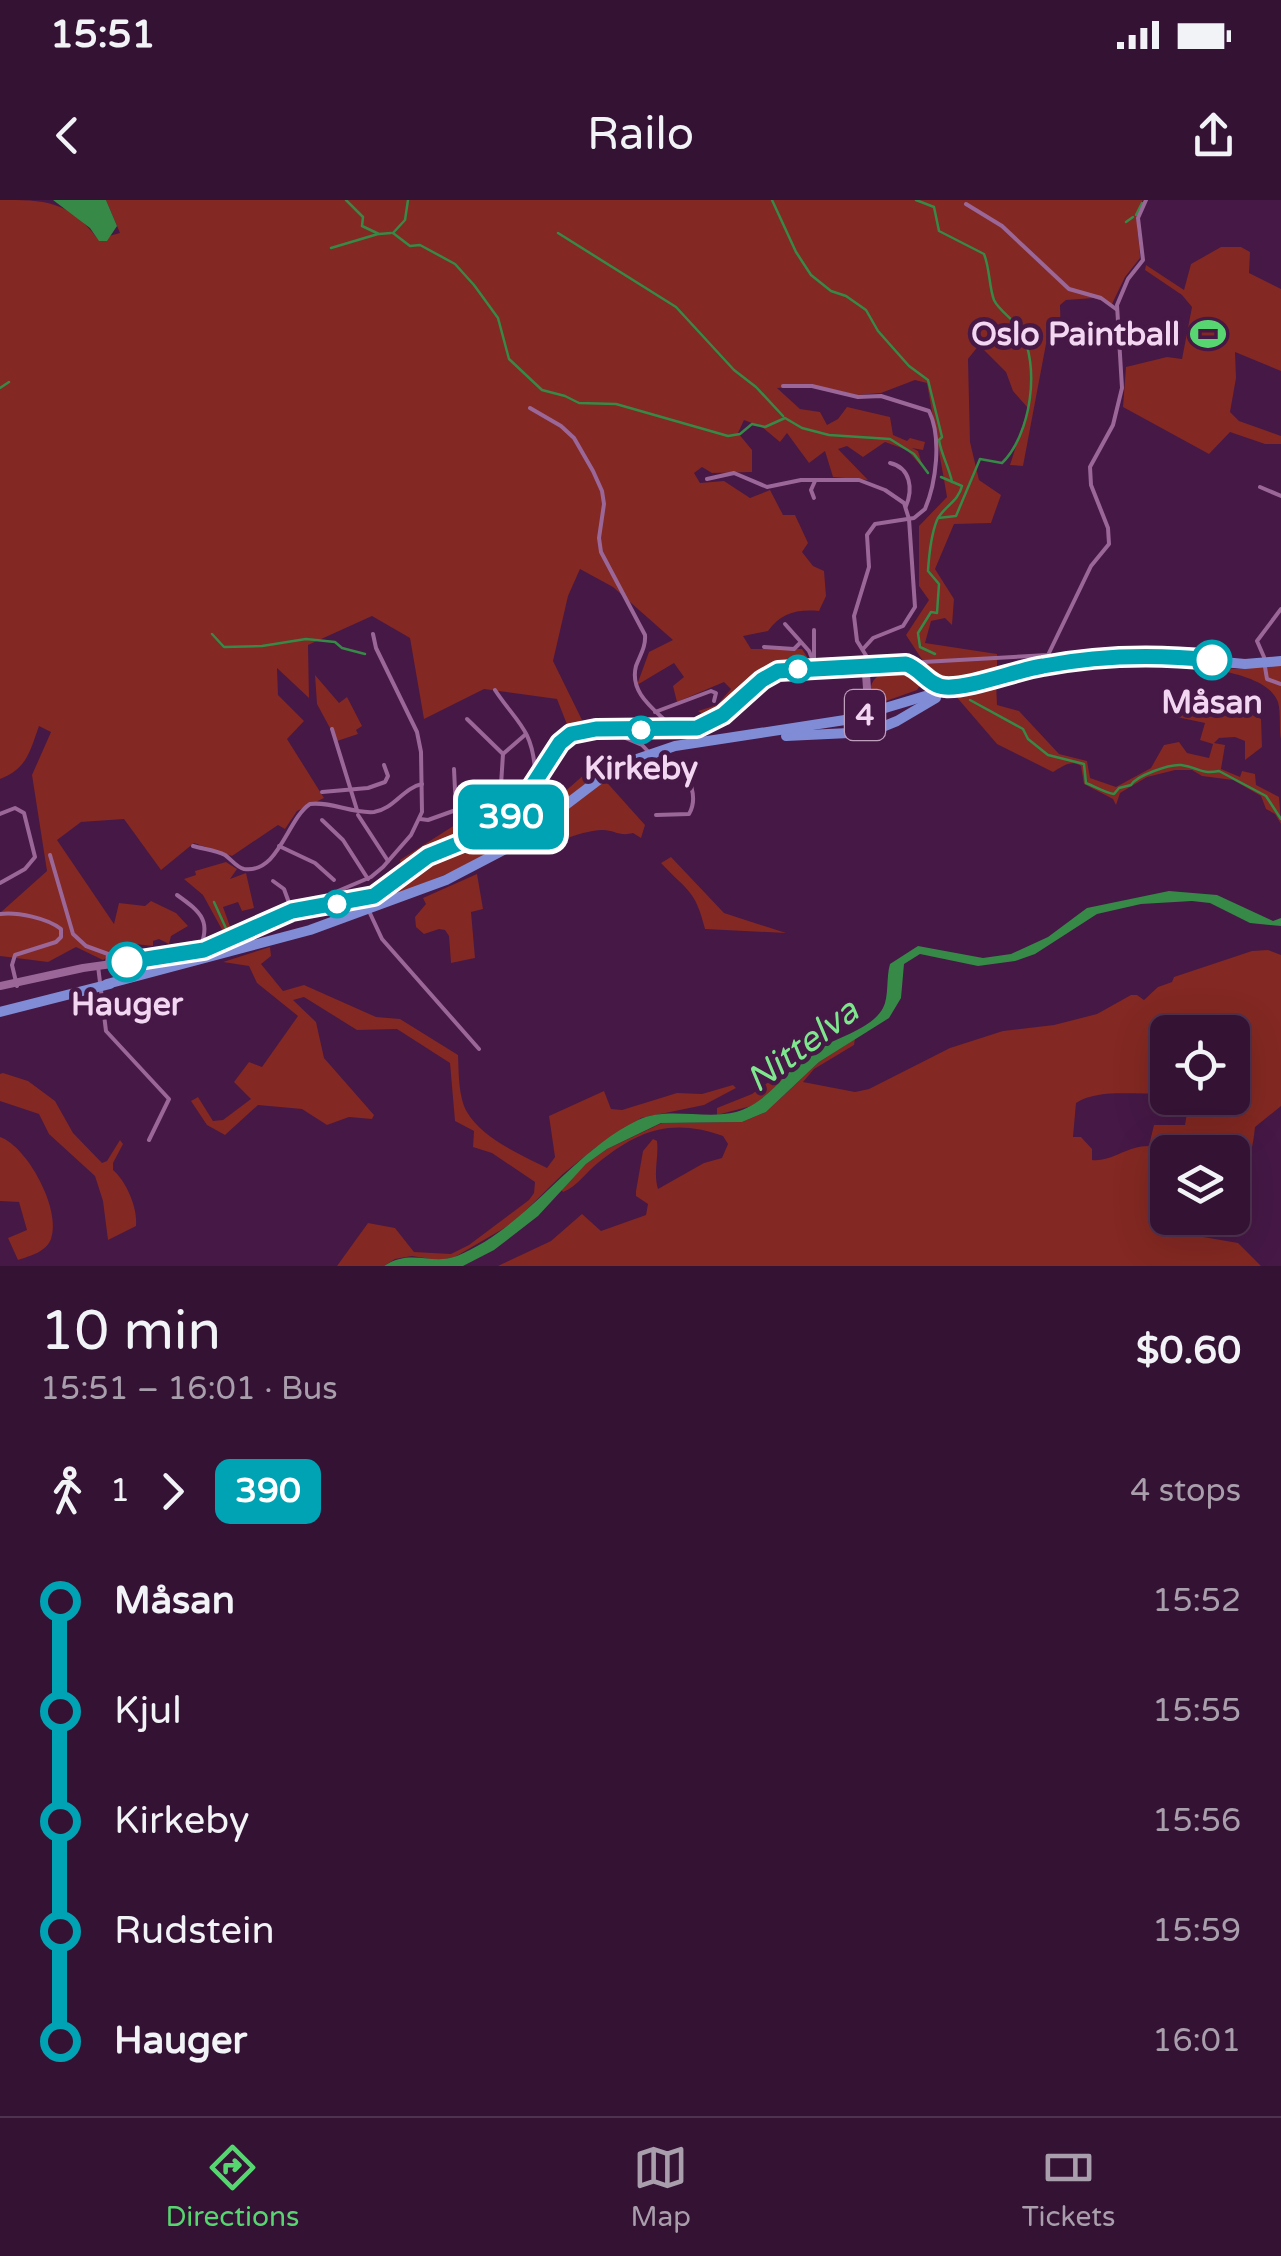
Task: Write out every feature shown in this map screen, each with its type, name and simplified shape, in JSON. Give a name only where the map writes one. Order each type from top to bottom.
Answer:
[{"type":"highway","name":"4","points":[[1,1012],[310,930],[424,889],[497,856],[592,783],[637,758],[692,742],[845,720],[971,682],[1042,666],[1123,656],[1174,656],[1245,664],[1281,662]]},
{"type":"highway","name":"4","points":[[870,671],[894,665],[919,671],[934,684],[955,687]]},
{"type":"highway","name":"4","points":[[914,700],[924,687],[919,671]]},
{"type":"highway","name":"4","points":[[106,984],[259,948],[394,904],[498,858],[594,786],[630,765],[692,744],[756,736],[829,736],[870,728],[971,682]]},
{"type":"highway","name":"4","points":[[756,736],[771,732]]},
{"type":"main road","points":[[0,988],[16,981],[198,952],[292,911],[366,902],[428,856],[498,829],[516,811],[560,743],[571,734],[587,730],[697,728],[714,721],[772,673],[815,663],[870,671],[865,692],[870,728]]},
{"type":"street","points":[[919,671],[926,662],[1048,655],[1091,566],[1106,550],[1110,540],[1090,476],[1092,460],[1116,418],[1123,364],[1116,309],[1124,285],[1143,260],[1138,218],[1146,200]]},
{"type":"street","points":[[966,204],[1002,226],[1070,289],[1101,298],[1116,309]]},
{"type":"street","points":[[783,386],[881,396],[929,412],[936,446],[929,498],[922,514],[876,524],[869,530],[869,568],[854,616],[857,640],[870,671]]},
{"type":"street","points":[[530,408],[561,426],[585,454],[602,491],[598,538],[601,552],[646,635],[636,670],[636,687],[672,730]]},
{"type":"street","points":[[863,649],[873,638],[903,626],[914,611],[906,506],[909,481],[902,468],[890,463]]},
{"type":"street","points":[[707,480],[734,473],[767,486],[801,480],[859,480],[885,490],[906,506]]},
{"type":"street","points":[[814,481],[814,498]]},
{"type":"street","points":[[1260,488],[1281,496]]},
{"type":"street","points":[[1264,657],[1257,641],[1281,609]]},
{"type":"street","points":[[785,624],[815,663]]},
{"type":"street","points":[[814,630],[815,663]]},
{"type":"street","points":[[333,904],[338,890],[368,879],[388,861],[420,819],[422,784],[417,732],[376,648],[374,634]]},
{"type":"street","points":[[764,647],[794,650],[800,644]]},
{"type":"street","points":[[1265,668],[1267,680],[1281,684]]},
{"type":"street","points":[[495,690],[526,734],[535,752],[535,770],[540,774]]},
{"type":"street","points":[[655,712],[711,691],[716,693],[714,701]]},
{"type":"street","points":[[467,719],[503,754]]},
{"type":"street","points":[[332,728],[357,813],[388,861]]},
{"type":"street","points":[[621,730],[624,737],[644,747],[655,759],[680,764],[693,794],[688,814],[656,815]]},
{"type":"street","points":[[491,798],[501,785],[503,754],[526,734]]},
{"type":"street","points":[[322,792],[385,782],[388,779],[384,765]]},
{"type":"street","points":[[420,819],[456,810],[454,769]]},
{"type":"street","points":[[194,846],[215,851],[248,869],[269,860],[294,818],[310,804],[357,813],[385,809],[410,788],[422,784]]},
{"type":"street","points":[[0,814],[15,808],[24,813],[35,857],[32,864],[0,882]]},
{"type":"street","points":[[322,820],[344,840],[368,879]]},
{"type":"street","points":[[280,846],[319,865],[334,880]]},
{"type":"street","points":[[50,855],[71,931],[80,942],[108,954],[101,968],[101,998],[108,1035],[169,1098],[148,1140]]},
{"type":"street","points":[[274,881],[284,889],[292,911]]},
{"type":"street","points":[[178,895],[200,913],[205,932],[198,952]]},
{"type":"street","points":[[366,902],[382,940],[479,1049]]},
{"type":"street","points":[[0,914],[52,922],[61,929],[62,935],[56,942],[16,954],[12,960],[16,981]]},
{"type":"shaded area","points":[[0,200],[55,205],[76,216],[98,239],[120,233],[106,200],[1143,200],[1137,222],[1140,258],[1112,304],[1094,298],[1066,300],[1060,305],[1061,339],[1046,344],[1023,466],[1010,465],[1028,408],[1013,391],[1006,372],[979,345],[968,359],[970,442],[979,480],[1001,495],[991,523],[954,524],[935,569],[954,599],[952,625],[945,618],[931,621],[925,643],[997,654],[997,672],[944,683],[936,681],[906,635],[929,600],[919,586],[919,526],[947,497],[927,383],[915,380],[881,393],[857,395],[818,386],[777,388],[800,409],[820,412],[827,425],[847,407],[890,417],[893,435],[925,442],[923,450],[912,448],[918,451],[923,468],[907,450],[885,442],[863,457],[847,446],[838,449],[868,480],[833,477],[825,451],[809,463],[787,433],[780,442],[762,427],[744,420],[738,433],[752,450],[752,472],[712,473],[702,467],[694,473],[700,483],[724,481],[750,498],[770,490],[783,515],[795,515],[808,543],[802,552],[813,566],[824,571],[826,596],[819,611],[790,614],[768,631],[743,636],[751,649],[802,649],[811,663],[791,665],[764,675],[711,719],[698,711],[717,705],[731,689],[724,682],[677,702],[673,686],[684,677],[674,663],[637,685],[649,652],[673,640],[613,587],[580,569],[568,596],[553,661],[582,720],[568,727],[557,699],[484,689],[424,719],[410,638],[372,616],[308,645],[309,698],[277,668],[278,695],[304,721],[287,739],[324,798],[297,811],[285,829],[278,825],[232,856],[194,843],[161,870],[124,819],[81,822],[57,840],[114,924],[119,903],[145,906],[151,901],[176,913],[188,926],[171,936],[169,944],[159,939],[153,941],[153,946],[126,943],[103,960],[76,947],[48,962],[0,956],[0,913],[47,871],[32,775],[51,732],[39,726],[22,764],[0,779]]},
{"type":"shaded area","points":[[53,200],[106,200],[117,226],[107,241],[99,241],[90,228]]},
{"type":"shaded area","points":[[1221,247],[1241,247],[1250,252],[1249,273],[1281,289],[1281,371],[1235,352],[1236,378],[1230,412],[1239,421],[1281,436],[1281,444],[1265,444],[1230,432],[1209,454],[1123,407],[1126,367],[1167,357],[1182,359],[1192,307],[1182,295],[1145,270],[1146,265],[1184,290],[1191,264]]},
{"type":"shaded area","points":[[1172,660],[1236,669],[1281,665],[1281,739],[1278,702],[1270,691],[1240,675],[1149,662]]},
{"type":"shaded area","points":[[902,667],[913,669],[921,684],[917,690],[872,706],[870,689],[875,679]]},
{"type":"shaded area","points":[[315,675],[339,703],[347,697],[362,726],[356,730],[358,734],[337,741],[317,704]]},
{"type":"shaded area","points":[[996,682],[997,705],[1019,711],[1059,754],[1087,761],[1090,778],[1116,787],[1151,768],[1164,745],[1179,742],[1187,753],[1209,758],[1213,744],[1200,740],[1205,723],[1172,716],[1177,703],[1187,703],[1189,689],[1205,691],[1203,705],[1233,714],[1243,711],[1261,719],[1262,747],[1245,760],[1245,741],[1219,738],[1214,743],[1225,745],[1221,769],[1240,777],[1242,771],[1255,774],[1256,785],[1279,797],[1281,824],[1266,809],[1261,796],[1233,780],[1202,776],[1192,770],[1147,777],[1120,793],[1116,805],[1113,799],[1084,784],[1081,766],[1067,764],[1053,772],[997,744],[954,694]]},
{"type":"shaded area","points":[[593,767],[645,825],[641,838],[633,833],[605,830],[555,842],[520,837],[471,864],[385,896],[402,871],[400,860],[458,823],[466,831],[520,810],[531,821]]},
{"type":"shaded area","points":[[671,857],[724,913],[786,933],[705,929],[694,898],[661,863]]},
{"type":"shaded area","points":[[226,862],[237,869],[230,879],[246,873],[254,908],[242,911],[238,902],[223,907],[232,932],[225,935],[203,895],[184,879],[196,875],[195,871]]},
{"type":"shaded area","points":[[477,874],[483,909],[471,912],[475,958],[451,963],[445,930],[424,934],[416,927],[415,917],[426,904],[423,898]]},
{"type":"shaded area","name":"Nittelva","points":[[1169,891],[1217,895],[1273,921],[1281,918],[1281,926],[1250,923],[1210,903],[1141,904],[1097,914],[1035,954],[1015,961],[978,966],[920,954],[904,964],[901,998],[889,1018],[819,1062],[766,1112],[742,1122],[661,1123],[607,1149],[586,1164],[538,1216],[494,1250],[463,1266],[384,1266],[403,1258],[448,1259],[483,1243],[528,1209],[591,1151],[638,1120],[661,1114],[724,1114],[748,1107],[813,1052],[877,1016],[885,1003],[890,964],[918,946],[983,958],[1011,954],[1048,937],[1087,908]]},
{"type":"shaded area","points":[[270,947],[271,956],[261,964],[283,991],[304,985],[376,1017],[400,1019],[458,1055],[462,1099],[474,1121],[503,1145],[547,1168],[555,1157],[549,1116],[604,1091],[611,1109],[622,1110],[677,1093],[702,1094],[733,1085],[736,1088],[704,1105],[641,1118],[563,1174],[513,1223],[453,1258],[412,1256],[384,1266],[337,1266],[368,1223],[395,1228],[414,1252],[451,1254],[529,1200],[535,1182],[492,1153],[473,1147],[474,1131],[455,1121],[450,1063],[397,1029],[357,1030],[304,997],[293,1000],[316,1022],[324,1058],[374,1115],[372,1119],[349,1117],[327,1125],[302,1109],[258,1105],[225,1135],[207,1125],[191,1101],[198,1097],[213,1121],[223,1120],[251,1099],[234,1082],[249,1062],[262,1067],[298,1016],[257,983],[249,966],[223,962]]},
{"type":"shaded area","points":[[1268,950],[1281,955],[1281,1106],[1255,1127],[1250,1152],[1250,1135],[1152,1135],[1154,1125],[1185,1125],[1187,1115],[1250,1115],[1250,1015],[1150,1015],[1150,1093],[1097,1095],[1076,1103],[1073,1137],[1081,1137],[1092,1149],[1092,1160],[1149,1146],[1150,1142],[1150,1235],[1192,1235],[1238,1243],[1261,1266],[498,1266],[551,1241],[582,1214],[601,1231],[646,1215],[648,1204],[636,1196],[636,1191],[643,1151],[653,1139],[657,1141],[658,1189],[704,1163],[722,1158],[728,1144],[723,1136],[705,1131],[658,1130],[629,1141],[563,1192],[561,1189],[586,1164],[607,1149],[662,1123],[742,1122],[766,1112],[819,1062],[855,1039],[854,1045],[814,1069],[803,1082],[855,1092],[869,1089],[950,1048],[1003,1031],[1054,1025],[1097,1014],[1131,995],[1144,1000],[1174,977],[1252,951]]},
{"type":"shaded area","points":[[3,1073],[28,1081],[55,1101],[73,1133],[102,1163],[120,1140],[123,1144],[113,1170],[130,1195],[136,1226],[108,1240],[95,1176],[49,1134],[39,1114],[0,1101]]},
{"type":"shaded area","points":[[781,1073],[787,1076],[755,1105],[717,1115],[717,1108],[752,1094]]},
{"type":"shaded area","points":[[0,1137],[31,1166],[51,1212],[49,1243],[18,1260],[8,1238],[27,1230],[19,1202],[0,1201]]},
{"type":"waterway","points":[[346,200],[363,217],[362,226],[379,234],[391,233]]},
{"type":"waterway","points":[[393,233],[405,220],[408,200]]},
{"type":"waterway","points":[[772,200],[811,275],[866,310],[878,331],[909,366],[928,380],[942,437],[940,445],[952,482]]},
{"type":"waterway","points":[[916,200],[934,207],[939,231],[984,254],[994,300],[1020,330],[1030,362],[1030,399],[1012,451],[1002,463],[980,459],[956,516],[938,518]]},
{"type":"waterway","points":[[1136,215],[1142,203]]},
{"type":"waterway","points":[[1126,222],[1133,217]]},
{"type":"waterway","points":[[393,233],[410,246],[420,245],[455,264],[498,318],[509,359],[542,390],[579,403],[616,404],[728,436],[740,434],[752,424],[765,427],[785,418],[802,428],[829,435],[890,439],[914,454],[928,473]]},
{"type":"waterway","points":[[558,233],[676,307],[783,416]]},
{"type":"waterway","points":[[331,248],[378,234]]},
{"type":"waterway","points":[[0,388],[9,382]]},
{"type":"waterway","points":[[935,654],[920,647],[918,633],[931,612],[937,613],[939,584],[928,571],[931,545],[937,520],[962,486],[941,477]]},
{"type":"waterway","points":[[212,634],[224,647],[306,639],[335,642],[365,654]]},
{"type":"waterway","points":[[970,700],[1023,729],[1028,739],[1048,755],[1084,764],[1086,783],[1107,792],[1114,794],[1146,774],[1181,765],[1219,771],[1266,796],[1281,819]]},
{"type":"waterway","points":[[214,902],[229,935]]},
{"type":"bus line","name":"390","points":[[127,962],[204,950],[292,911],[374,896],[428,856],[502,826],[560,743],[571,734],[596,729],[697,728],[723,715],[768,675],[778,671],[906,664],[934,684],[955,687],[1042,666],[1102,657],[1212,660]]},
{"type":"place","name":"Oslo Paintball","points":[[1208,334]]},
{"type":"place","name":"Måsan","points":[[1212,660]]},
{"type":"place","name":"Kirkeby","points":[[641,730]]},
{"type":"place","name":"Hauger","points":[[127,962]]}]
